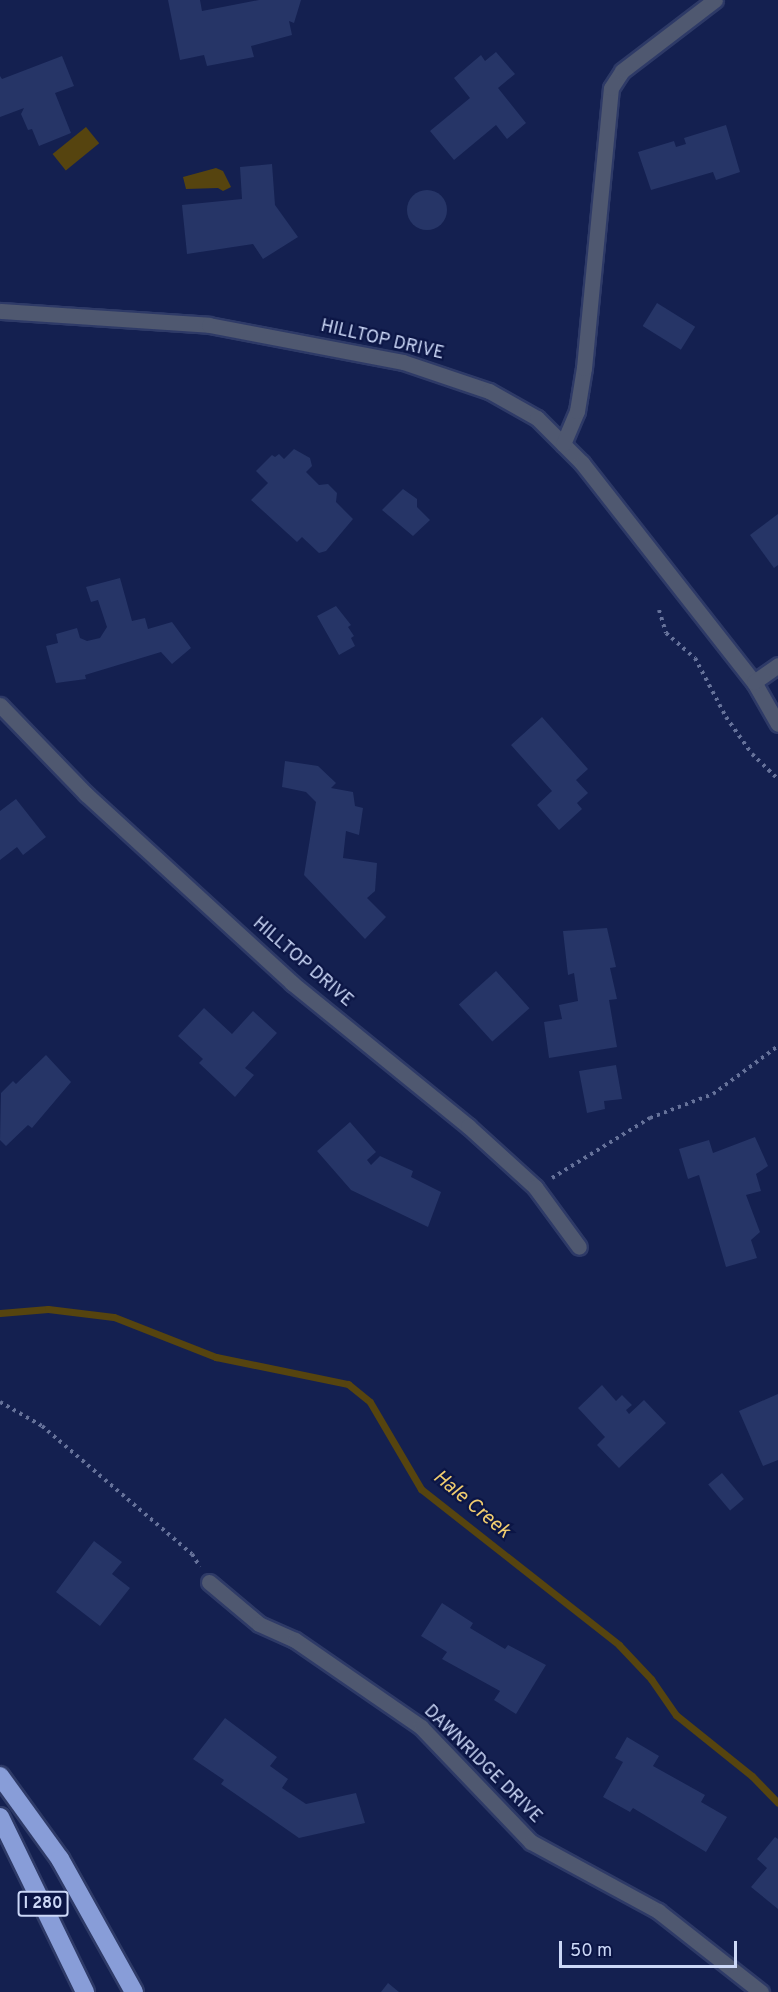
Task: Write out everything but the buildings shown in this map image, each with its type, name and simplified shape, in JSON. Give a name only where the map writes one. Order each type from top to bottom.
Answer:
[{"type":"highway","points":[[0,1776],[60,1859],[134,1992]]},
{"type":"highway","name":"I 280","points":[[0,1817],[85,1992]]},
{"type":"street","points":[[563,444],[577,411],[584,368],[611,88],[624,69],[715,0]]},
{"type":"street","name":"HILLTOP DRIVE","points":[[0,311],[209,325],[403,362],[489,391],[537,418],[582,463],[754,682],[778,724]]},
{"type":"street","points":[[754,682],[778,665]]},
{"type":"street","name":"HILLTOP DRIVE","points":[[0,705],[86,794],[291,983],[468,1126],[535,1187],[579,1247]]},
{"type":"street","name":"DAWNRIDGE DRIVE","points":[[209,1582],[259,1624],[294,1640],[421,1727],[531,1842],[658,1911],[761,1992]]},
{"type":"path","points":[[659,610],[666,633],[695,658],[726,717],[752,754],[778,779]]},
{"type":"path","points":[[535,1187],[650,1118],[712,1094],[778,1046]]},
{"type":"path","points":[[0,1402],[42,1426],[192,1554],[209,1582]]},
{"type":"shaded area","points":[[86,127],[99,143],[66,170],[53,154]]},
{"type":"shaded area","points":[[216,168],[223,171],[231,187],[223,191],[218,188],[186,189],[183,177]]},
{"type":"waterway","name":"Hale Creek","points":[[0,1313],[48,1309],[114,1317],[216,1357],[348,1384],[370,1402],[421,1489],[619,1645],[651,1679],[676,1715],[752,1776],[778,1803]]}]
